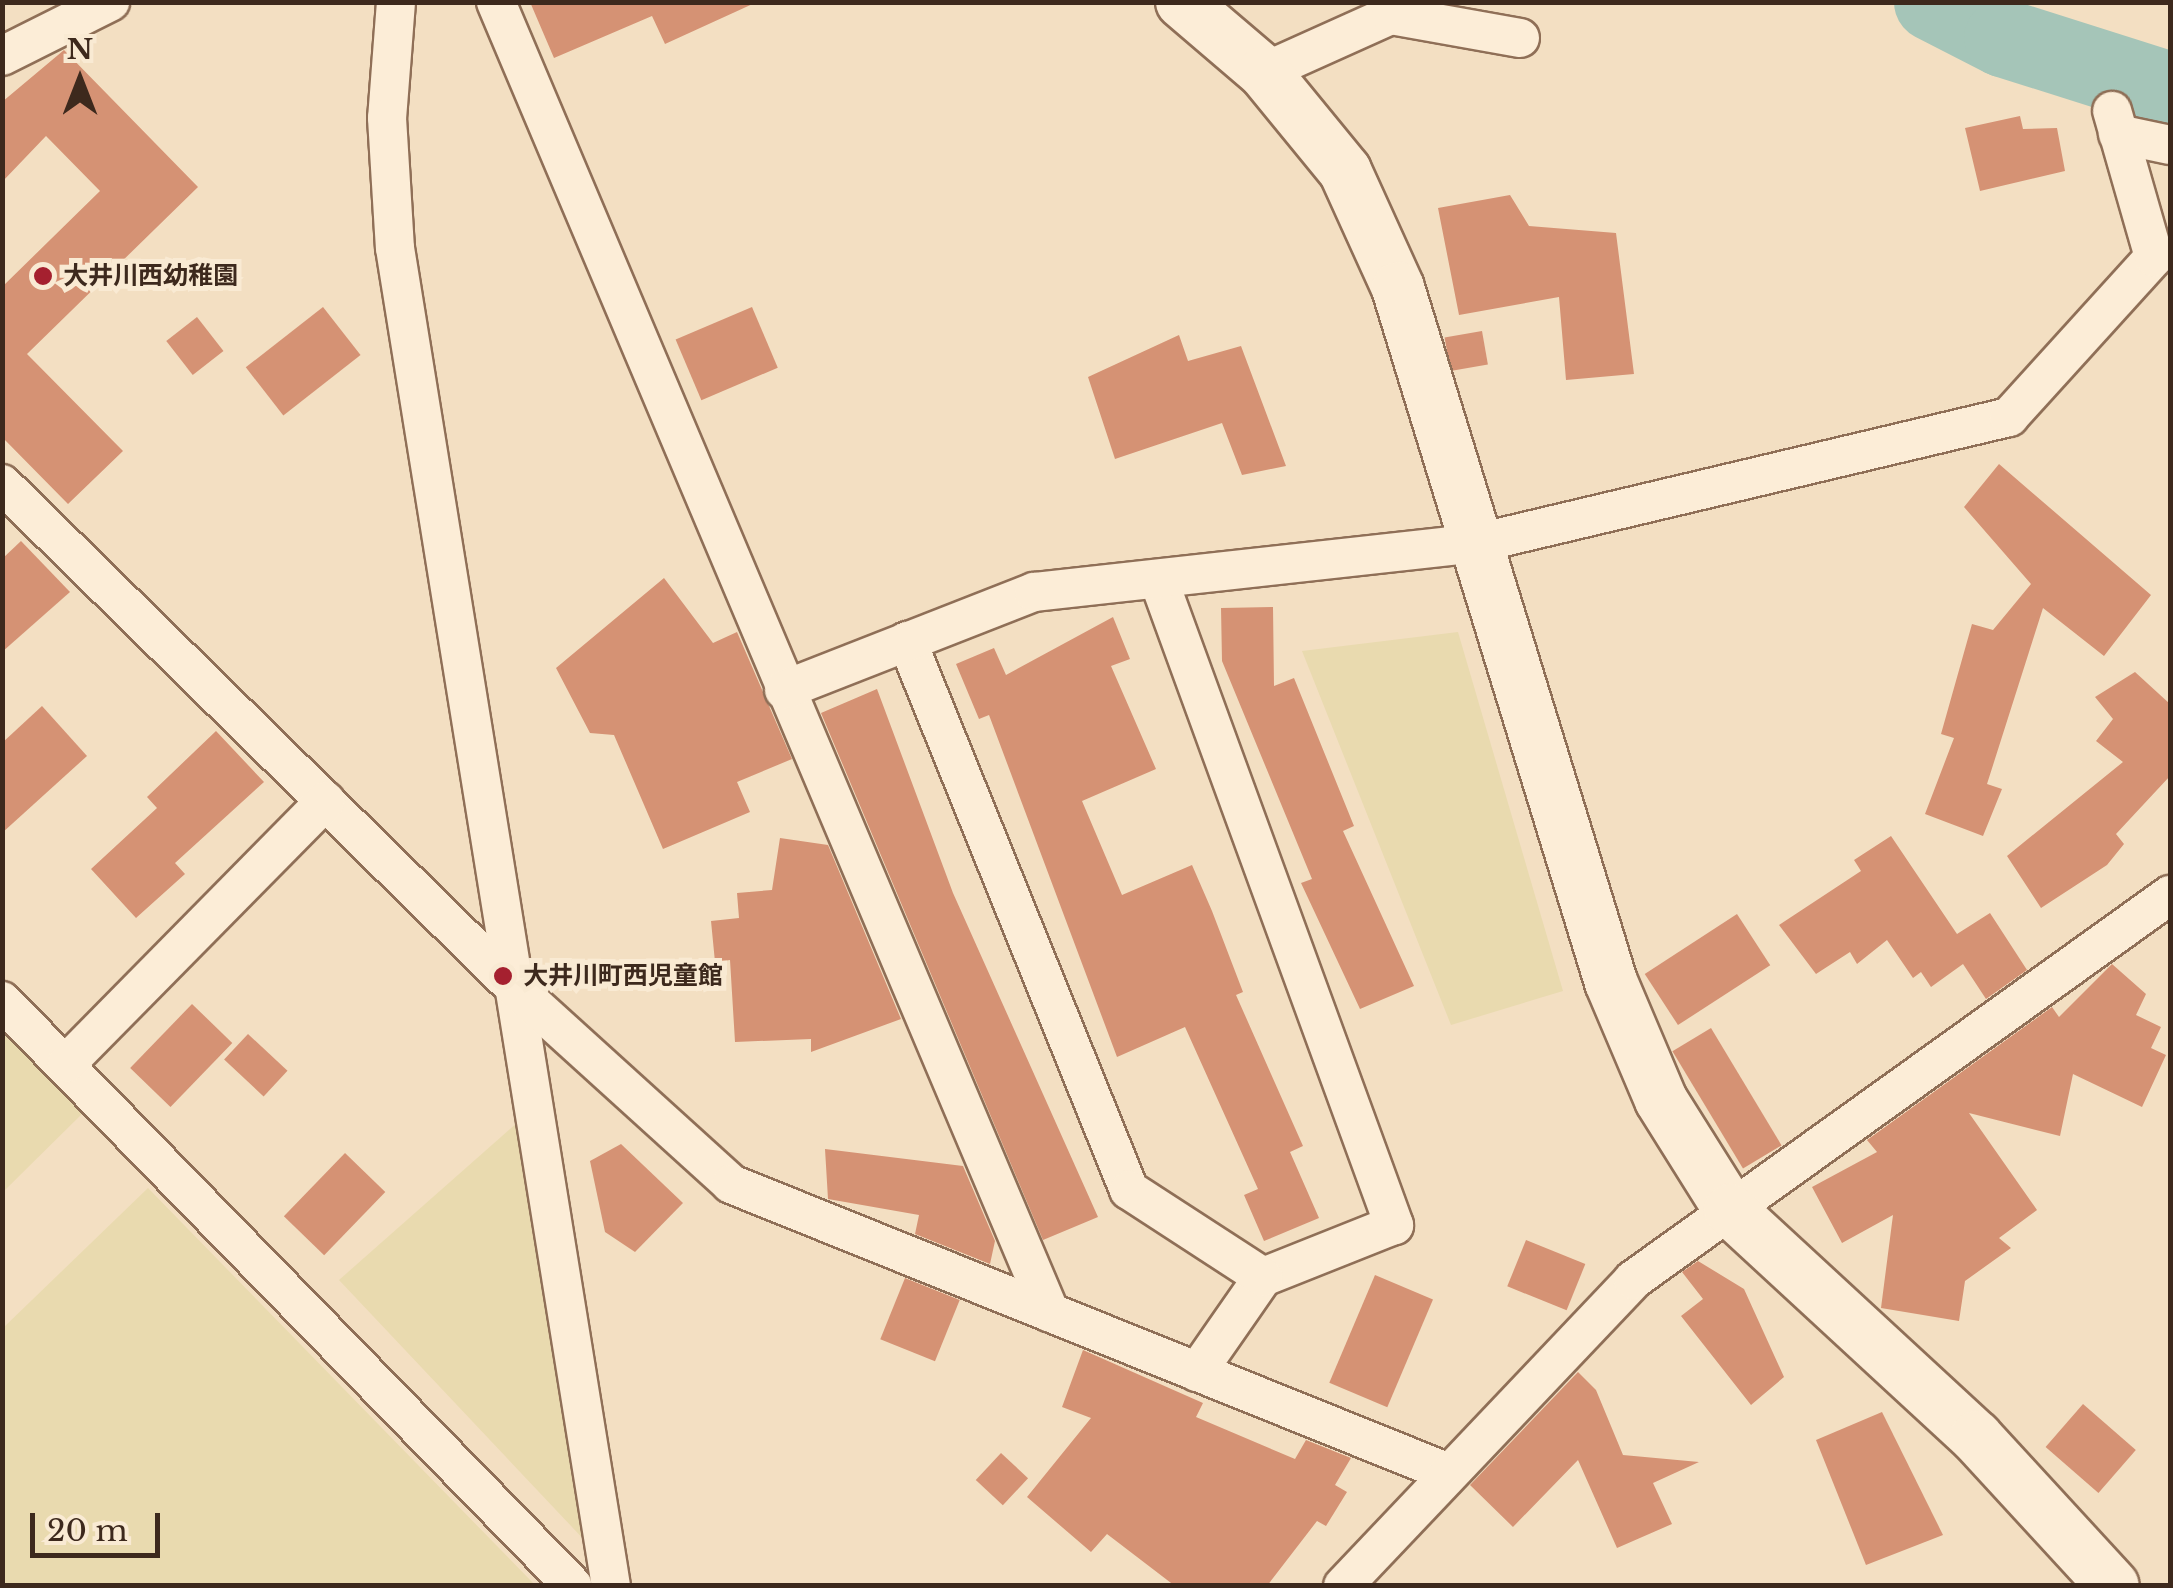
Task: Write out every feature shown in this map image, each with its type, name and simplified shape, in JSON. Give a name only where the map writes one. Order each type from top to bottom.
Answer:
[{"type":"street","points":[[2,56],[110,2]]},
{"type":"street","points":[[396,2],[387,118],[395,248],[611,1586]]},
{"type":"street","points":[[496,2],[1050,1313]]},
{"type":"street","points":[[1182,2],[1264,72],[1345,171],[1398,288],[1612,982],[1661,1100],[1730,1210],[1976,1437],[2114,1586]]},
{"type":"street","points":[[1264,72],[1393,9],[1520,38]]},
{"type":"street","points":[[784,690],[1034,592],[1478,543],[2009,417],[2154,257],[2115,122],[2170,145]]},
{"type":"street","points":[[2,484],[513,986],[731,1184],[1449,1472]]},
{"type":"street","points":[[1158,581],[1394,1225],[1262,1277],[1197,1372]]},
{"type":"street","points":[[907,641],[1129,1190],[1262,1277]]},
{"type":"street","points":[[66,1063],[325,801]]},
{"type":"street","points":[[1343,1586],[1633,1280],[2170,895]]},
{"type":"street","points":[[2,1001],[573,1586]]},
{"type":"shaded area","points":[[1458,632],[1563,991],[1451,1025],[1302,651]]},
{"type":"shaded area","points":[[3,1022],[88,1108],[3,1192]]},
{"type":"shaded area","points":[[519,1121],[589,1545],[339,1280]]},
{"type":"shaded area","points":[[148,1188],[535,1585],[3,1585],[3,1328]]},
{"type":"building","points":[[530,2],[757,2],[665,44],[652,16],[554,58]]},
{"type":"building","points":[[64,50],[198,187],[27,354],[123,451],[68,504],[2,437],[2,287],[100,191],[46,136],[2,182],[2,102]]},
{"type":"building","points":[[2020,116],[2023,129],[2057,128],[2065,171],[1980,191],[1965,128]]},
{"type":"building","points":[[1510,195],[1529,226],[1616,233],[1634,374],[1566,380],[1559,297],[1459,315],[1438,208]]},
{"type":"building","points":[[323,307],[361,355],[283,415],[246,367]]},
{"type":"building","points":[[752,307],[778,368],[701,400],[676,339]]},
{"type":"building","points":[[197,317],[223,351],[193,375],[166,341]]},
{"type":"building","points":[[1482,331],[1488,364],[1450,371],[1445,338]]},
{"type":"building","points":[[1179,335],[1188,361],[1241,346],[1286,466],[1242,475],[1222,423],[1115,459],[1088,377]]},
{"type":"building","points":[[1999,464],[2151,595],[2104,656],[2043,608],[1987,784],[2002,789],[1983,836],[1925,814],[1954,738],[1941,734],[1972,624],[1993,630],[2031,584],[1964,507]]},
{"type":"building","points":[[21,541],[70,592],[2,652],[2,559]]},
{"type":"building","points":[[664,578],[713,643],[737,632],[792,759],[737,782],[750,812],[663,849],[614,735],[590,733],[556,668]]},
{"type":"building","points":[[1273,607],[1274,686],[1294,678],[1354,826],[1343,831],[1414,986],[1360,1009],[1301,883],[1312,879],[1222,661],[1221,608]]},
{"type":"building","points":[[1113,617],[1130,659],[1111,666],[1156,769],[1082,801],[1122,895],[1192,865],[1212,911],[1243,992],[1236,995],[1303,1146],[1290,1152],[1319,1218],[1264,1241],[1244,1195],[1258,1189],[1185,1027],[1117,1057],[989,715],[979,719],[956,664],[994,648],[1006,675]]},
{"type":"building","points":[[2135,672],[2170,704],[2170,776],[2116,834],[2124,844],[2107,865],[2041,908],[2007,856],[2123,762],[2096,741],[2113,719],[2095,697]]},
{"type":"building","points":[[877,689],[953,893],[1098,1217],[1043,1240],[821,713]]},
{"type":"building","points":[[42,706],[87,756],[2,833],[2,743]]},
{"type":"building","points":[[216,731],[264,782],[175,863],[185,874],[136,918],[91,869],[157,808],[147,797]]},
{"type":"building","points":[[1891,836],[1957,934],[1990,913],[2027,970],[1986,999],[1963,964],[1931,987],[1921,972],[1913,978],[1887,940],[1857,964],[1850,952],[1816,974],[1779,925],[1861,871],[1854,860]]},
{"type":"building","points":[[780,838],[828,845],[901,1019],[811,1052],[811,1039],[735,1042],[730,960],[715,962],[711,921],[739,918],[737,893],[772,890]]},
{"type":"building","points":[[1737,914],[1770,965],[1678,1025],[1645,974]]},
{"type":"building","points":[[2112,964],[2146,994],[2136,1015],[2161,1027],[2151,1048],[2166,1055],[2142,1107],[2073,1074],[2060,1136],[1969,1113],[2037,1210],[1999,1238],[2011,1248],[1965,1281],[1959,1321],[1881,1308],[1893,1215],[1842,1243],[1812,1187],[1877,1152],[1867,1140],[2052,1007],[2059,1017]]},
{"type":"building","points":[[192,1004],[232,1043],[170,1107],[130,1068]]},
{"type":"building","points":[[1711,1028],[1782,1145],[1743,1169],[1672,1051]]},
{"type":"building","points":[[248,1034],[287,1071],[264,1096],[224,1060]]},
{"type":"building","points":[[621,1144],[683,1203],[635,1252],[605,1232],[590,1161]]},
{"type":"building","points":[[825,1149],[963,1166],[995,1241],[990,1264],[915,1234],[919,1215],[828,1199]]},
{"type":"building","points":[[345,1153],[385,1192],[324,1255],[284,1216]]},
{"type":"building","points":[[1526,1240],[1585,1264],[1567,1310],[1507,1286]]},
{"type":"building","points":[[1698,1261],[1744,1289],[1784,1377],[1751,1405],[1681,1316],[1703,1299],[1682,1272]]},
{"type":"building","points":[[1375,1275],[1433,1300],[1387,1407],[1329,1383]]},
{"type":"building","points":[[905,1278],[960,1300],[935,1361],[880,1339]]},
{"type":"building","points":[[1083,1350],[1203,1403],[1196,1417],[1295,1459],[1306,1440],[1351,1458],[1335,1485],[1347,1492],[1326,1526],[1317,1521],[1267,1586],[1175,1586],[1107,1534],[1091,1552],[1027,1497],[1091,1418],[1062,1407]]},
{"type":"building","points":[[1578,1372],[1596,1390],[1623,1455],[1699,1462],[1653,1483],[1672,1524],[1617,1548],[1578,1460],[1513,1527],[1470,1485]]},
{"type":"building","points":[[2083,1404],[2136,1450],[2098,1493],[2046,1447]]},
{"type":"building","points":[[1882,1412],[1943,1535],[1866,1565],[1816,1440]]},
{"type":"building","points":[[1001,1453],[1028,1478],[1003,1505],[976,1480]]},
{"type":"waterway","points":[[1933,2],[2003,38],[2170,91]]},
{"type":"place","name":"大井川西幼稚園","points":[[43,276]]},
{"type":"place","name":"大井川町西児童館","points":[[503,976]]}]
